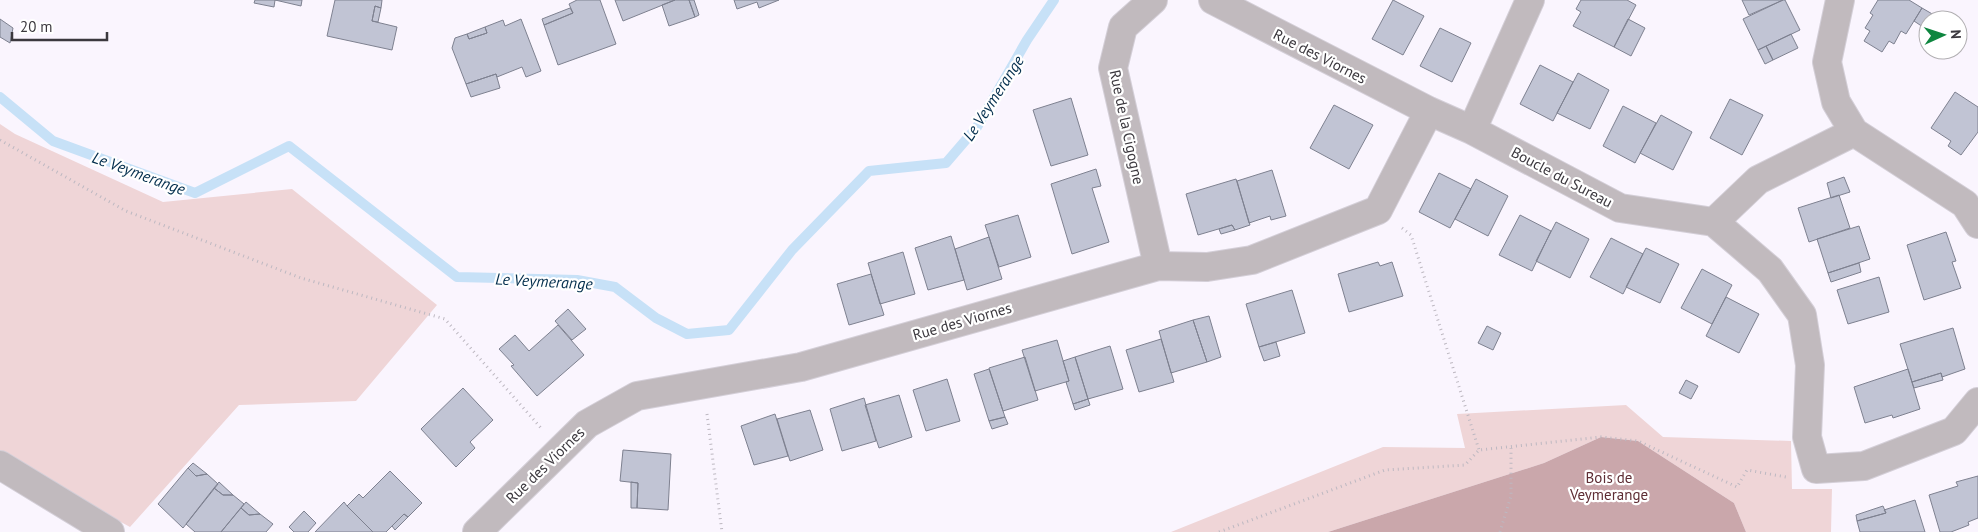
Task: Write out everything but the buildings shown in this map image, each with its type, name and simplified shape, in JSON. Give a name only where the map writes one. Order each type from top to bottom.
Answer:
[{"type":"street","name":"Rue de la Cigogne","points":[[1152,0],[1123,27],[1113,68],[1158,266]]},
{"type":"street","name":"Rue des Viornes","points":[[1212,0],[1428,111],[1472,130]]},
{"type":"street","points":[[1472,130],[1530,0]]},
{"type":"street","points":[[1840,0],[1827,62],[1836,102],[1854,132],[1965,204],[1978,224]]},
{"type":"street","points":[[1378,210],[1428,111]]},
{"type":"street","name":"Boucle du Sureau","points":[[1472,130],[1620,208],[1714,222]]},
{"type":"street","points":[[1854,132],[1758,180],[1714,222],[1770,270],[1802,315],[1810,365],[1807,437],[1816,468],[1864,466],[1954,432],[1978,402]]},
{"type":"street","name":"Rue des Viornes","points":[[477,532],[587,424],[637,396],[801,366],[1158,266],[1206,268],[1252,260],[1378,210]]},
{"type":"street","points":[[0,465],[110,532]]},
{"type":"path","points":[[0,140],[126,211],[301,278],[445,319],[560,450]]},
{"type":"path","points":[[1378,210],[1411,235],[1479,450]]},
{"type":"path","points":[[703,384],[722,532]]},
{"type":"path","points":[[1219,532],[1385,470],[1465,465],[1479,450],[1601,437],[1638,441],[1738,487],[1747,470],[1783,478],[1816,468]]},
{"type":"path","points":[[1500,532],[1511,496],[1511,448]]},
{"type":"shaded area","points":[[0,124],[15,134],[163,202],[292,189],[437,305],[356,401],[239,405],[130,527],[0,455]]},
{"type":"shaded area","points":[[1626,405],[1663,437],[1791,441],[1792,489],[1832,489],[1831,532],[1746,532],[1734,503],[1638,441],[1601,437],[1544,463],[1328,532],[1171,532],[1383,447],[1465,448],[1457,414]]},
{"type":"green space","name":"Bois de Veymerange","points":[[1601,437],[1638,441],[1734,503],[1746,532],[1328,532],[1544,463]]},
{"type":"waterway","name":"Le Veymerange","points":[[0,97],[53,141],[195,193],[289,146],[457,277],[577,280],[615,287],[656,318],[687,334],[729,330],[792,250],[869,171],[946,163],[977,127],[1027,40],[1054,0]]}]
